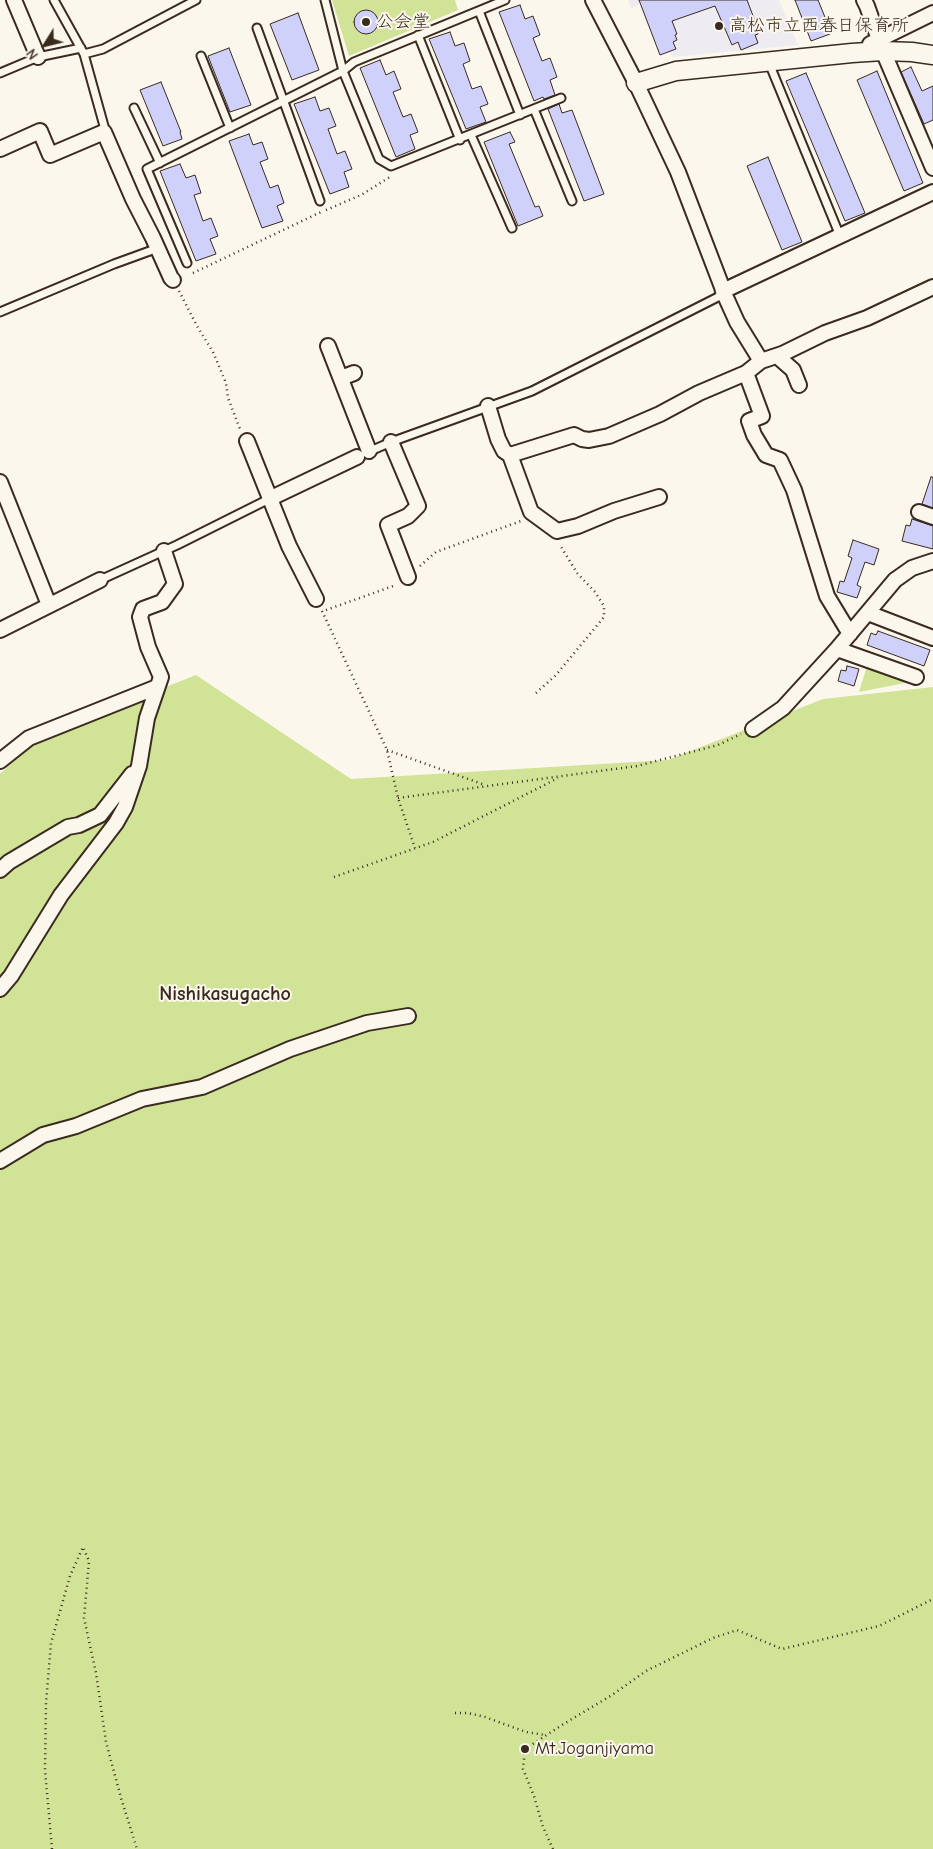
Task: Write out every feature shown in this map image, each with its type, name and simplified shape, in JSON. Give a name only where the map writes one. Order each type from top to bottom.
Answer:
[{"type":"street","points":[[14,0],[38,57]]},
{"type":"street","points":[[593,0],[678,172],[722,287],[722,292],[737,322],[761,361]]},
{"type":"street","points":[[864,0],[933,168]]},
{"type":"street","points":[[636,84],[676,71],[852,53],[881,45],[933,13]]},
{"type":"street","points":[[881,45],[933,55]]},
{"type":"street","points":[[0,149],[40,131],[50,156],[104,132],[133,199],[173,280]]},
{"type":"street","points":[[722,292],[933,192]]},
{"type":"street","points":[[510,455],[574,435],[582,440],[609,436],[746,373],[761,361],[777,356],[825,333],[867,318],[933,287]]},
{"type":"street","points":[[269,499],[363,454],[347,376],[328,346]]},
{"type":"street","points":[[777,356],[793,370],[798,385]]},
{"type":"street","points":[[746,373],[762,416],[749,421],[754,435],[766,455],[780,460],[794,490],[827,596],[850,634]]},
{"type":"street","points":[[488,406],[498,439],[504,451],[510,455],[531,512],[557,531],[578,526],[614,511],[658,497]]},
{"type":"street","points":[[247,441],[289,546],[319,605]]},
{"type":"street","points":[[390,442],[418,506],[408,516],[388,526],[408,578]]},
{"type":"street","points":[[0,482],[49,605]]},
{"type":"street","points":[[919,512],[933,517]]},
{"type":"street","points":[[0,989],[62,895],[116,824],[125,806],[139,766],[147,718],[161,677],[148,647],[140,616],[143,609],[162,602],[175,584],[164,551]]},
{"type":"street","points":[[753,729],[782,708],[837,650],[895,580],[904,572],[933,561]]},
{"type":"street","points":[[0,630],[100,580]]},
{"type":"street","points":[[868,613],[933,638]]},
{"type":"street","points":[[837,650],[916,677]]},
{"type":"street","points":[[0,761],[29,738],[158,688]]},
{"type":"street","points":[[0,870],[9,862],[68,827],[79,825],[100,814],[139,766]]},
{"type":"street","points":[[0,1162],[43,1135],[76,1126],[142,1099],[202,1087],[290,1048],[367,1023],[408,1016]]},
{"type":"lane","points":[[54,0],[82,51],[104,126],[104,132]]},
{"type":"lane","points":[[0,73],[38,57],[102,49],[196,0]]},
{"type":"lane","points":[[325,0],[343,71],[379,158],[391,166],[561,98]]},
{"type":"lane","points":[[188,263],[147,170],[343,71],[354,62],[505,0]]},
{"type":"lane","points":[[479,10],[520,115]]},
{"type":"lane","points":[[257,28],[320,200]]},
{"type":"lane","points":[[418,35],[460,140]]},
{"type":"lane","points":[[201,56],[230,128]]},
{"type":"lane","points":[[769,62],[840,236]]},
{"type":"lane","points":[[134,108],[160,163]]},
{"type":"lane","points":[[534,109],[572,201]]},
{"type":"lane","points":[[471,135],[512,228]]},
{"type":"lane","points":[[0,312],[114,264],[158,248]]},
{"type":"lane","points":[[363,454],[390,442],[532,391],[718,297],[722,292]]},
{"type":"lane","points":[[100,580],[164,551],[269,499]]},
{"type":"path","points":[[247,441],[234,414],[228,398],[226,383],[213,352],[173,280],[206,267],[277,232],[360,195],[390,177]]},
{"type":"path","points":[[415,848],[398,798],[387,750],[319,605],[372,594],[404,582],[436,552],[525,519],[531,512]]},
{"type":"path","points":[[536,693],[556,675],[604,617],[604,606],[595,592],[577,573],[561,547],[557,531]]},
{"type":"path","points":[[398,798],[559,778],[636,766],[718,745],[753,729]]},
{"type":"path","points":[[387,750],[486,786]]},
{"type":"path","points":[[334,877],[433,842],[559,778]]},
{"type":"path","points":[[52,1849],[44,1770],[46,1703],[51,1643],[70,1576],[83,1547],[89,1561],[84,1618],[96,1673],[106,1742],[121,1798],[138,1849]]},
{"type":"path","points":[[553,1849],[543,1828],[534,1796],[523,1769],[525,1749],[545,1735],[612,1695],[646,1671],[712,1638],[737,1630],[782,1648],[879,1626],[933,1598]]},
{"type":"path","points":[[455,1712],[486,1717],[518,1729],[545,1735]]},
{"type":"shaded area","name":"高松市立西春日保育所","points":[[628,0],[779,0],[798,45],[672,57],[670,51],[660,55],[640,4],[631,8]]},
{"type":"green space","points":[[332,0],[455,0],[458,10],[349,56]]},
{"type":"green space","points":[[867,666],[910,682],[859,692]]},
{"type":"green space","points":[[196,675],[351,779],[668,760],[823,699],[933,687],[933,1849],[0,1849],[0,774],[40,737]]},
{"type":"building","points":[[639,0],[747,0],[758,29],[758,34],[755,35],[758,43],[741,50],[738,42],[732,45],[715,6],[672,21],[677,34],[675,35],[677,40],[673,42],[676,49],[660,55]]},
{"type":"building","points":[[795,0],[818,0],[830,34],[811,41]]},
{"type":"building","points":[[520,5],[525,19],[533,16],[540,35],[533,38],[542,61],[550,58],[557,77],[550,80],[555,95],[534,101],[499,12]]},
{"type":"building","name":"公会堂","points":[[366,10],[371,11],[377,17],[377,27],[371,33],[366,34],[361,33],[355,27],[354,22],[355,17],[361,11]]},
{"type":"building","points":[[298,13],[319,70],[292,80],[270,24]]},
{"type":"building","points":[[450,32],[455,46],[464,43],[470,61],[463,64],[472,89],[481,86],[488,104],[480,107],[486,122],[466,129],[429,39]]},
{"type":"building","points":[[229,48],[251,105],[230,112],[208,56]]},
{"type":"building","points":[[380,60],[386,75],[394,71],[401,89],[393,92],[403,117],[411,114],[418,132],[410,135],[415,149],[396,157],[360,68]]},
{"type":"building","points":[[911,67],[922,91],[933,86],[933,120],[924,124],[901,72]]},
{"type":"building","points":[[877,71],[923,183],[904,191],[857,80]]},
{"type":"building","points":[[806,73],[865,213],[845,221],[786,81]]},
{"type":"building","points":[[161,82],[182,139],[163,146],[140,90]]},
{"type":"building","points":[[315,97],[320,111],[329,108],[336,126],[328,129],[337,154],[345,151],[352,169],[344,172],[349,187],[330,194],[294,104]]},
{"type":"building","points":[[559,104],[562,113],[572,110],[604,194],[584,201],[548,109]]},
{"type":"building","points":[[510,132],[515,142],[509,144],[535,207],[539,206],[543,216],[518,226],[484,142]]},
{"type":"building","points":[[249,134],[253,145],[262,142],[268,159],[260,162],[270,188],[278,185],[284,203],[277,206],[283,221],[262,228],[229,141]]},
{"type":"building","points":[[768,157],[802,242],[782,250],[747,166]]},
{"type":"building","points":[[180,164],[186,178],[195,175],[201,193],[194,195],[203,221],[211,218],[218,236],[210,239],[216,254],[196,261],[160,171]]},
{"type":"building","points":[[931,477],[933,477],[933,508],[922,504]]},
{"type":"building","points":[[912,519],[933,526],[933,549],[902,541],[906,525],[910,526]]},
{"type":"building","points":[[853,540],[879,549],[874,565],[865,562],[857,585],[861,587],[857,598],[837,592],[840,581],[844,582],[852,558],[848,556]]},
{"type":"building","points":[[878,631],[930,650],[924,666],[867,645],[871,633],[876,635]]},
{"type":"building","points":[[847,666],[859,669],[854,686],[838,681],[841,670],[846,671]]},
{"type":"place","name":"公会堂","points":[[366,22]]},
{"type":"place","name":"高松市立西春日保育所","points":[[719,26]]},
{"type":"place","name":"Mt.Joganjiyama","points":[[525,1749]]},
{"type":"district","name":"Nishikasugacho","points":[[225,994]]}]
